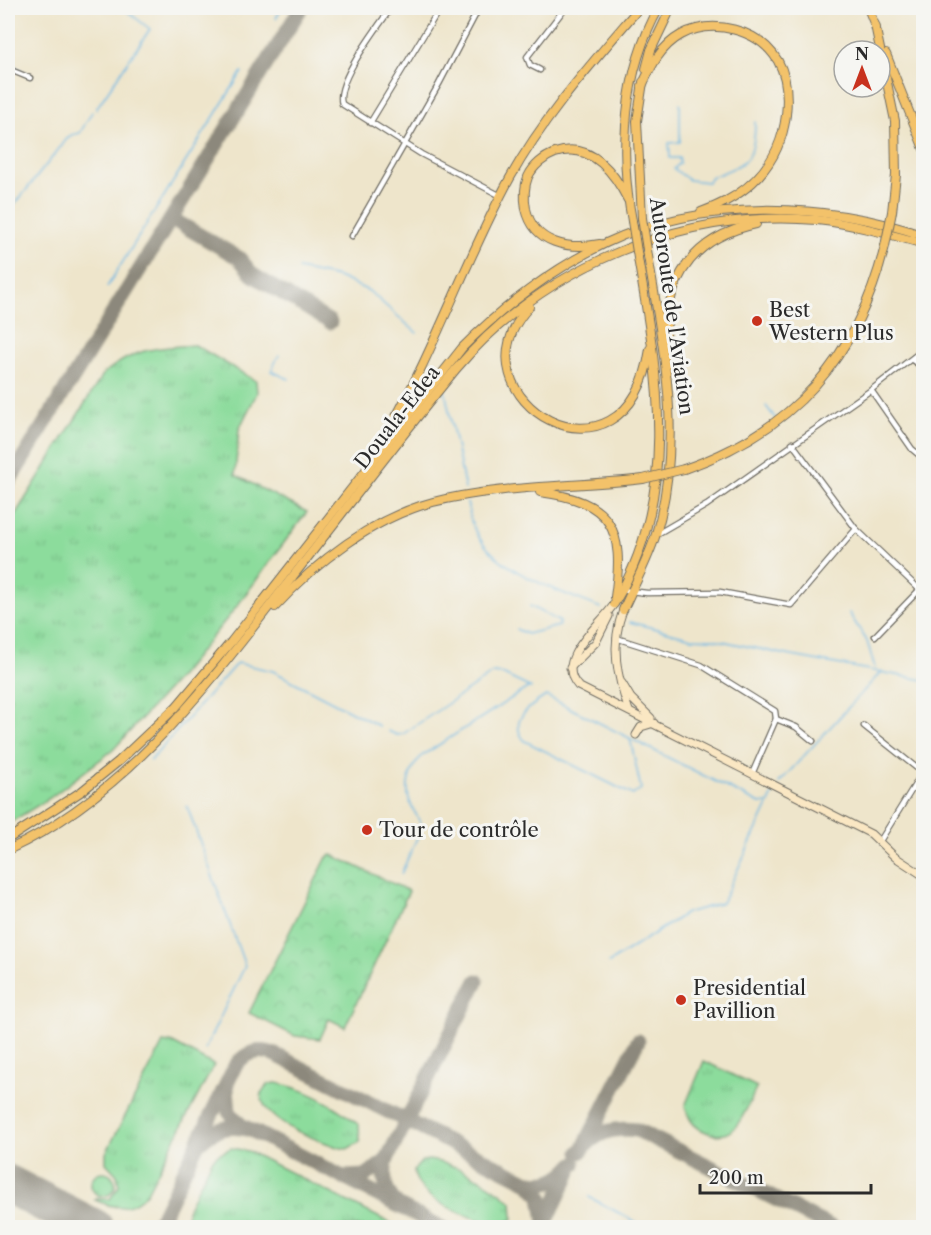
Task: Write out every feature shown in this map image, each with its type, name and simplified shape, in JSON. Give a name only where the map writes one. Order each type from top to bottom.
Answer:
[{"type":"highway","points":[[368,466],[413,387],[444,314],[501,196],[546,121],[639,8]]},
{"type":"highway","name":"Autoroute de l'Aviation","points":[[623,610],[626,591],[646,533],[656,489],[660,419],[652,337],[628,200],[625,153],[627,113],[641,50],[659,8]]},
{"type":"highway","name":"Autoroute de l'Aviation","points":[[612,607],[626,591],[655,535],[669,464],[672,430],[667,375],[642,218],[637,121],[642,86],[651,50],[671,8]]},
{"type":"highway","points":[[868,8],[924,148]]},
{"type":"highway","points":[[236,650],[293,587],[312,570],[363,534],[416,507],[433,502],[520,490],[643,479],[684,470],[732,450],[760,433],[779,420],[818,382],[846,347],[864,314],[876,284],[891,212],[896,175],[895,121],[874,25]]},
{"type":"highway","points":[[642,86],[656,58],[668,45],[680,35],[713,26],[749,35],[766,46],[778,62],[786,86],[787,104],[781,141],[769,165],[744,192],[721,205],[672,222]]},
{"type":"highway","points":[[606,243],[580,247],[564,246],[541,235],[533,228],[528,216],[525,188],[529,176],[537,164],[549,156],[564,150],[584,153],[597,158],[615,176],[628,200]]},
{"type":"highway","name":"Douala-Edea","points":[[8,839],[82,791],[119,761],[176,707],[231,642],[368,466],[475,335],[532,289],[606,243],[672,222],[748,211],[809,211],[881,222],[924,236]]},
{"type":"highway","name":"Douala-Edea","points":[[8,850],[47,829],[124,771],[182,715],[236,650],[394,445],[469,355],[534,298],[567,277],[654,238],[725,224],[789,219],[833,222],[924,244]]},
{"type":"highway","points":[[667,375],[666,319],[672,288],[680,273],[707,244],[729,231],[754,225],[809,223],[862,228]]},
{"type":"highway","points":[[567,277],[536,300],[521,316],[513,333],[509,363],[513,383],[520,398],[547,421],[566,428],[585,428],[618,416],[629,405],[643,381],[652,337]]},
{"type":"highway","points":[[520,490],[569,496],[586,502],[610,525],[619,551],[612,607]]},
{"type":"street","points":[[391,8],[348,74],[340,93],[342,104],[404,143],[501,196]]},
{"type":"street","points":[[370,123],[440,8]]},
{"type":"street","points":[[352,236],[479,8]]},
{"type":"street","points":[[540,70],[530,65],[527,57],[564,8]]},
{"type":"street","points":[[8,69],[30,78]]},
{"type":"street","points":[[655,535],[707,505],[792,443],[871,390],[924,349]]},
{"type":"street","points":[[912,360],[924,368]]},
{"type":"street","points":[[871,390],[912,449],[924,459]]},
{"type":"street","points":[[792,443],[856,529],[921,587],[875,636]]},
{"type":"street","points":[[626,591],[720,592],[791,605],[856,529]]},
{"type":"street","points":[[612,607],[596,642],[570,668],[578,686],[656,724],[880,841],[895,857],[924,876]]},
{"type":"street","name":"Autoroute de l'Aviation","points":[[623,610],[616,638],[618,674],[629,711]]},
{"type":"street","points":[[616,638],[701,665],[775,711],[776,719],[752,774]]},
{"type":"street","points":[[618,674],[631,698],[656,724]]},
{"type":"street","points":[[776,719],[796,727],[813,741]]},
{"type":"street","points":[[636,735],[640,726],[656,724]]},
{"type":"street","points":[[864,726],[923,772],[880,841]]},
{"type":"green space","points":[[195,345],[256,381],[257,393],[239,429],[235,475],[307,512],[234,610],[180,676],[113,750],[50,798],[8,824],[8,526],[104,373],[127,358],[147,350]]},
{"type":"green space","points":[[332,855],[409,891],[345,1027],[329,1019],[320,1039],[295,1036],[249,1013],[327,857]]},
{"type":"green space","points":[[171,1042],[214,1065],[147,1192],[135,1203],[122,1207],[93,1199],[110,1199],[119,1186],[117,1175],[106,1163],[106,1153],[163,1043]]},
{"type":"green space","points":[[704,1061],[757,1087],[738,1124],[724,1134],[715,1135],[696,1127],[685,1106]]},
{"type":"green space","points":[[276,1083],[309,1093],[341,1111],[359,1125],[360,1142],[347,1149],[337,1147],[303,1134],[279,1121],[264,1104],[261,1093],[269,1084]]},
{"type":"green space","points":[[231,1148],[248,1151],[398,1227],[186,1227],[188,1208],[212,1160],[218,1154]]},
{"type":"green space","points":[[429,1160],[462,1170],[494,1188],[512,1202],[513,1219],[501,1225],[490,1224],[456,1211],[433,1198],[423,1190],[414,1170],[422,1161]]},
{"type":"green space","points":[[103,1172],[108,1173],[114,1179],[114,1189],[108,1195],[103,1196],[98,1195],[92,1189],[91,1184],[92,1179],[98,1173]]},
{"type":"waterway","points":[[96,109],[150,29],[123,8]]},
{"type":"waterway","points":[[276,18],[282,8]]},
{"type":"waterway","points":[[12,65],[32,77]]},
{"type":"waterway","points":[[107,287],[242,72]]},
{"type":"waterway","points":[[680,103],[680,142],[669,143],[670,158],[679,158],[680,163],[674,169],[689,180],[708,182],[710,178],[746,160],[753,146],[755,122]]},
{"type":"waterway","points":[[8,213],[66,140],[71,135],[80,133],[92,112]]},
{"type":"waterway","points":[[298,269],[338,277],[369,291],[417,333]]},
{"type":"waterway","points":[[279,355],[271,371],[289,379]]},
{"type":"waterway","points":[[445,391],[465,489]]},
{"type":"waterway","points":[[766,406],[775,418]]},
{"type":"waterway","points":[[467,503],[473,526],[482,542],[495,555],[528,578],[601,608]]},
{"type":"waterway","points":[[516,629],[527,634],[559,626],[560,622],[530,606]]},
{"type":"waterway","points":[[849,613],[867,641],[875,668]]},
{"type":"waterway","points":[[630,622],[692,638],[713,639],[924,680]]},
{"type":"waterway","points":[[150,761],[237,663],[273,671],[379,726]]},
{"type":"waterway","points":[[779,783],[882,671]]},
{"type":"waterway","points":[[388,731],[397,735],[403,734],[493,673],[502,674],[531,688]]},
{"type":"waterway","points":[[401,874],[421,829],[408,793],[411,772],[418,760],[529,687]]},
{"type":"waterway","points":[[630,738],[641,789],[633,795],[525,741],[518,727],[528,709],[546,696],[760,804],[767,803]]},
{"type":"waterway","points":[[609,963],[686,913],[722,903],[775,790]]},
{"type":"waterway","points":[[187,806],[245,966],[205,1049]]},
{"type":"waterway","points":[[589,1197],[647,1228]]},
{"type":"taxiway","points":[[8,483],[301,8]]},
{"type":"taxiway","points":[[172,219],[239,258],[253,275],[330,322]]},
{"type":"taxiway","points":[[396,1203],[385,1183],[386,1161],[477,981]]},
{"type":"taxiway","points":[[586,1143],[638,1041]]},
{"type":"taxiway","points":[[152,1228],[161,1219],[235,1066],[243,1057],[259,1052],[276,1055],[526,1181],[541,1183],[553,1180],[564,1174],[574,1164]]},
{"type":"taxiway","points":[[227,1088],[229,1112],[241,1125],[442,1228]]},
{"type":"taxiway","points":[[200,1142],[221,1129],[246,1129]]},
{"type":"taxiway","points":[[580,1152],[598,1135],[605,1132],[620,1129],[637,1130],[833,1228]]},
{"type":"taxiway","points":[[344,1177],[365,1176],[386,1161]]},
{"type":"taxiway","points":[[543,1228],[570,1172]]},
{"type":"taxiway","points":[[526,1181],[541,1196],[545,1222]]},
{"type":"runway","points":[[8,1184],[94,1228]]},
{"type":"place","name":"Best Western Plus","points":[[757,321]]},
{"type":"place","name":"Tour de contrôle","points":[[367,830]]},
{"type":"place","name":"Presidential Pavillion","points":[[681,1000]]}]
